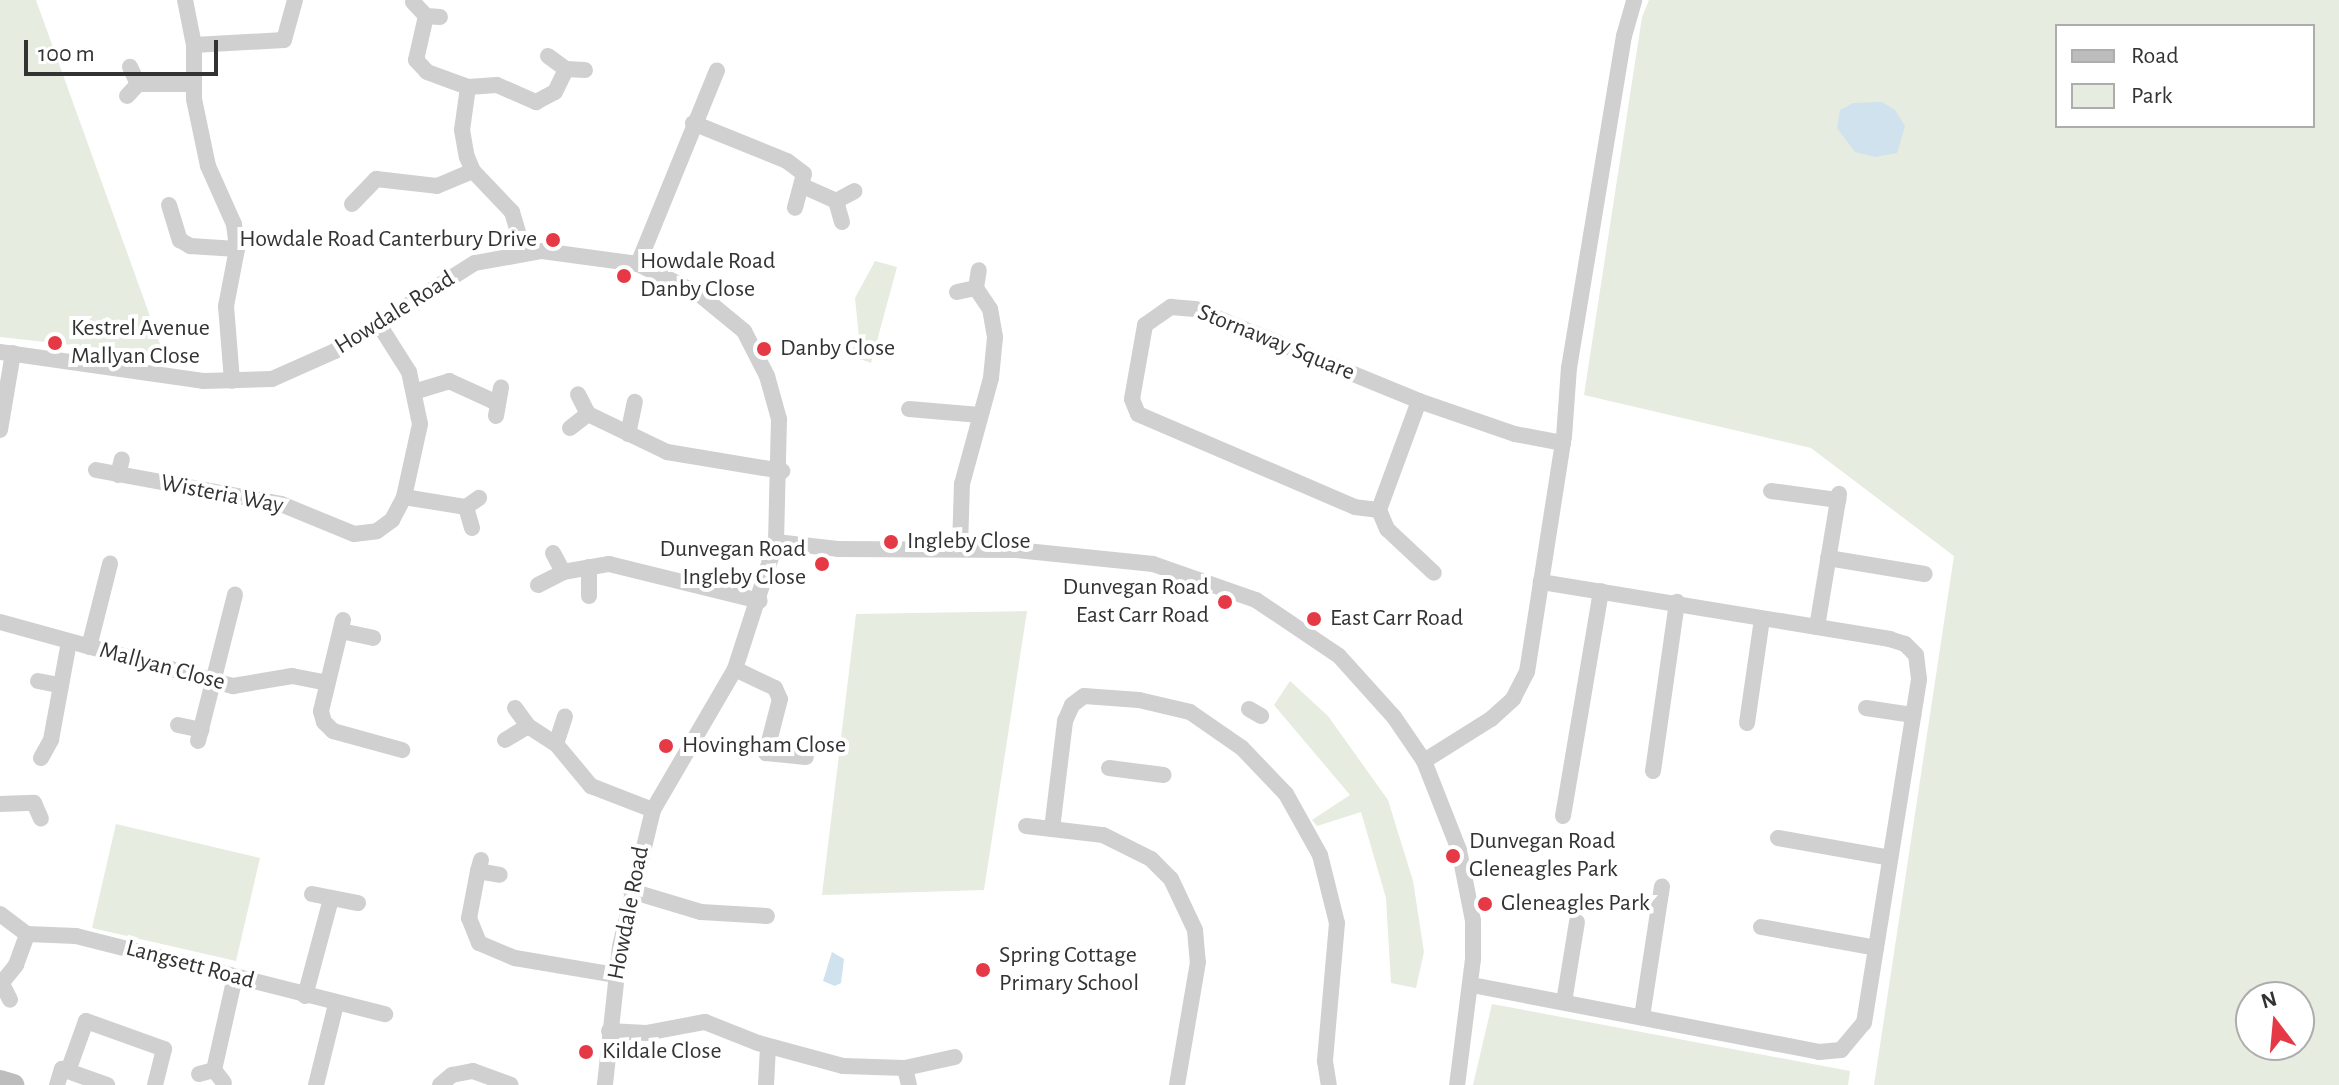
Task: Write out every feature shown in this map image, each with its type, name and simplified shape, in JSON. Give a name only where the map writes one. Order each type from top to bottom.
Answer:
[{"type":"main road","points":[[0,1081],[13,1085]]},
{"type":"street","points":[[185,0],[194,45],[194,84],[208,166],[234,224],[237,249],[226,306],[232,381]]},
{"type":"street","points":[[194,45],[284,40],[295,0]]},
{"type":"street","points":[[1424,761],[1513,699],[1527,672],[1563,443],[1569,368],[1624,36],[1634,0]]},
{"type":"street","points":[[413,2],[433,16],[416,60],[427,72],[468,87],[497,85],[526,99],[544,101],[566,69]]},
{"type":"street","points":[[548,56],[566,69],[585,70]]},
{"type":"street","points":[[130,67],[132,90],[194,84]]},
{"type":"street","points":[[638,264],[717,70]]},
{"type":"street","points":[[468,87],[462,130],[473,171],[512,212],[524,252]]},
{"type":"street","points":[[693,123],[787,161],[804,174],[805,187],[795,208]]},
{"type":"street","points":[[352,204],[373,173],[437,186],[473,171]]},
{"type":"street","points":[[805,187],[836,201],[842,222]]},
{"type":"street","points":[[836,201],[855,191]]},
{"type":"street","points":[[169,205],[174,244],[237,249]]},
{"type":"street","name":"Howdale Road","points":[[6,353],[180,378],[232,381],[272,379],[306,366],[475,263],[524,252],[586,253],[638,264],[699,294],[744,331],[767,376],[779,419],[782,471],[776,542],[760,601],[735,669],[653,810],[631,891],[615,975],[605,1085]]},
{"type":"street","points":[[960,547],[962,484],[980,415],[995,337],[990,309],[976,288],[979,270]]},
{"type":"street","points":[[957,292],[976,288]]},
{"type":"street","name":"Stornaway Square","points":[[1379,510],[1355,507],[1138,414],[1132,399],[1141,332],[1160,311],[1195,309],[1419,401],[1515,434],[1563,443]]},
{"type":"street","name":"Wisteria Way","points":[[96,470],[120,467],[281,504],[354,534],[377,531],[392,520],[404,497],[420,424],[417,391],[397,348],[378,323]]},
{"type":"street","points":[[0,429],[6,353]]},
{"type":"street","points":[[417,391],[449,381],[497,402]]},
{"type":"street","points":[[578,394],[588,414],[667,452],[782,471]]},
{"type":"street","points":[[1419,401],[1379,510],[1387,529],[1432,565]]},
{"type":"street","points":[[628,434],[635,402]]},
{"type":"street","points":[[909,409],[980,415]]},
{"type":"street","points":[[570,428],[588,414]]},
{"type":"street","points":[[1771,491],[1839,497],[1817,627]]},
{"type":"street","points":[[404,497],[472,503],[472,528]]},
{"type":"street","points":[[776,542],[838,549],[960,547],[1153,564],[1256,600],[1356,670],[1424,761],[1446,811],[1469,893],[1472,985],[1457,1085]]},
{"type":"street","points":[[553,553],[563,572]]},
{"type":"street","points":[[1828,558],[1925,574]]},
{"type":"street","points":[[538,585],[563,572],[609,564],[760,601]]},
{"type":"street","points":[[589,567],[589,596]]},
{"type":"street","points":[[89,647],[103,573]]},
{"type":"street","points":[[1472,985],[1819,1052],[1841,1050],[1864,1023],[1919,679],[1916,655],[1905,644],[1677,602],[1541,582]]},
{"type":"street","points":[[1563,816],[1601,591]]},
{"type":"street","points":[[178,725],[200,735],[235,595]]},
{"type":"street","points":[[1653,771],[1677,602]]},
{"type":"street","points":[[1747,723],[1762,619]]},
{"type":"street","name":"Mallyan Close","points":[[0,622],[233,686],[292,676],[327,683]]},
{"type":"street","points":[[365,640],[342,626],[321,711],[333,731],[402,750]]},
{"type":"street","points":[[41,758],[51,740],[58,685],[69,642]]},
{"type":"street","points":[[735,669],[775,688],[780,699],[766,753],[806,757]]},
{"type":"street","points":[[38,681],[58,685]]},
{"type":"street","points":[[1052,829],[1065,721],[1072,705],[1084,696],[1139,700],[1190,712],[1242,748],[1286,794],[1320,855],[1337,923],[1325,1061],[1329,1085]]},
{"type":"street","points":[[515,708],[528,726],[556,744],[591,786],[653,810]]},
{"type":"street","points":[[1866,708],[1913,715]]},
{"type":"street","points":[[556,744],[565,716]]},
{"type":"street","points":[[505,740],[528,726]]},
{"type":"street","points":[[1109,768],[1164,775]]},
{"type":"street","points":[[0,804],[37,798],[41,819]]},
{"type":"street","points":[[1026,826],[1103,835],[1128,845],[1161,868],[1185,903],[1195,930],[1198,962],[1177,1085]]},
{"type":"street","points":[[1778,838],[1890,858]]},
{"type":"street","points":[[500,875],[480,865],[469,918],[479,943],[515,958],[615,975]]},
{"type":"street","points":[[1642,1017],[1662,887]]},
{"type":"street","points":[[631,891],[701,912],[767,916]]},
{"type":"street","points":[[312,894],[358,903]]},
{"type":"street","points":[[305,996],[331,899]]},
{"type":"street","points":[[0,914],[27,934],[16,965],[2,980],[10,1000]]},
{"type":"street","points":[[1564,1002],[1577,922]]},
{"type":"street","points":[[1761,927],[1876,948]]},
{"type":"street","name":"Langsett Road","points":[[27,934],[76,936],[385,1014]]},
{"type":"street","points":[[212,1076],[235,977]]},
{"type":"street","points":[[316,1085],[336,1004]]},
{"type":"street","points":[[107,1085],[63,1078],[86,1021],[164,1049],[155,1085]]},
{"type":"street","points":[[609,1031],[646,1033],[705,1022],[768,1047],[843,1066],[907,1077],[955,1057]]},
{"type":"street","points":[[766,1085],[768,1047]]},
{"type":"street","points":[[440,1085],[452,1075],[473,1071],[511,1085]]},
{"type":"green space","points":[[0,0],[36,0],[164,355],[0,337]]},
{"type":"green space","points":[[1649,0],[2339,0],[2339,1085],[1874,1085],[1954,556],[1811,448],[1584,395],[1642,17]]},
{"type":"green space","points":[[875,261],[897,267],[871,363],[849,355],[859,338],[855,298]]},
{"type":"green space","points":[[1027,611],[984,890],[822,895],[856,614]]},
{"type":"green space","points":[[1290,681],[1328,716],[1388,800],[1413,881],[1424,952],[1416,988],[1391,983],[1386,898],[1361,812],[1317,826],[1312,820],[1350,795],[1274,705]]},
{"type":"green space","points":[[116,824],[260,858],[236,961],[92,928]]},
{"type":"green space","points":[[1492,1004],[1850,1071],[1848,1085],[1473,1085]]},
{"type":"water","points":[[1882,102],[1895,110],[1905,126],[1897,153],[1875,157],[1855,152],[1837,128],[1840,110],[1853,103]]},
{"type":"water","points":[[832,952],[844,959],[841,983],[835,986],[823,981]]},
{"type":"place","name":"Howdale Road Canterbury Drive","points":[[553,240]]},
{"type":"place","name":"Howdale Road Danby Close","points":[[624,276]]},
{"type":"place","name":"Kestrel Avenue Mallyan Close","points":[[55,343]]},
{"type":"place","name":"Danby Close","points":[[764,349]]},
{"type":"place","name":"Ingleby Close","points":[[891,542]]},
{"type":"place","name":"Dunvegan Road Ingleby Close","points":[[822,564]]},
{"type":"place","name":"Dunvegan Road East Carr Road","points":[[1225,602]]},
{"type":"place","name":"East Carr Road","points":[[1314,619]]},
{"type":"place","name":"Hovingham Close","points":[[666,746]]},
{"type":"place","name":"Dunvegan Road Gleneagles Park","points":[[1453,856]]},
{"type":"place","name":"Gleneagles Park","points":[[1485,904]]},
{"type":"place","name":"Spring Cottage Primary School","points":[[983,970]]},
{"type":"place","name":"Kildale Close","points":[[586,1052]]}]
